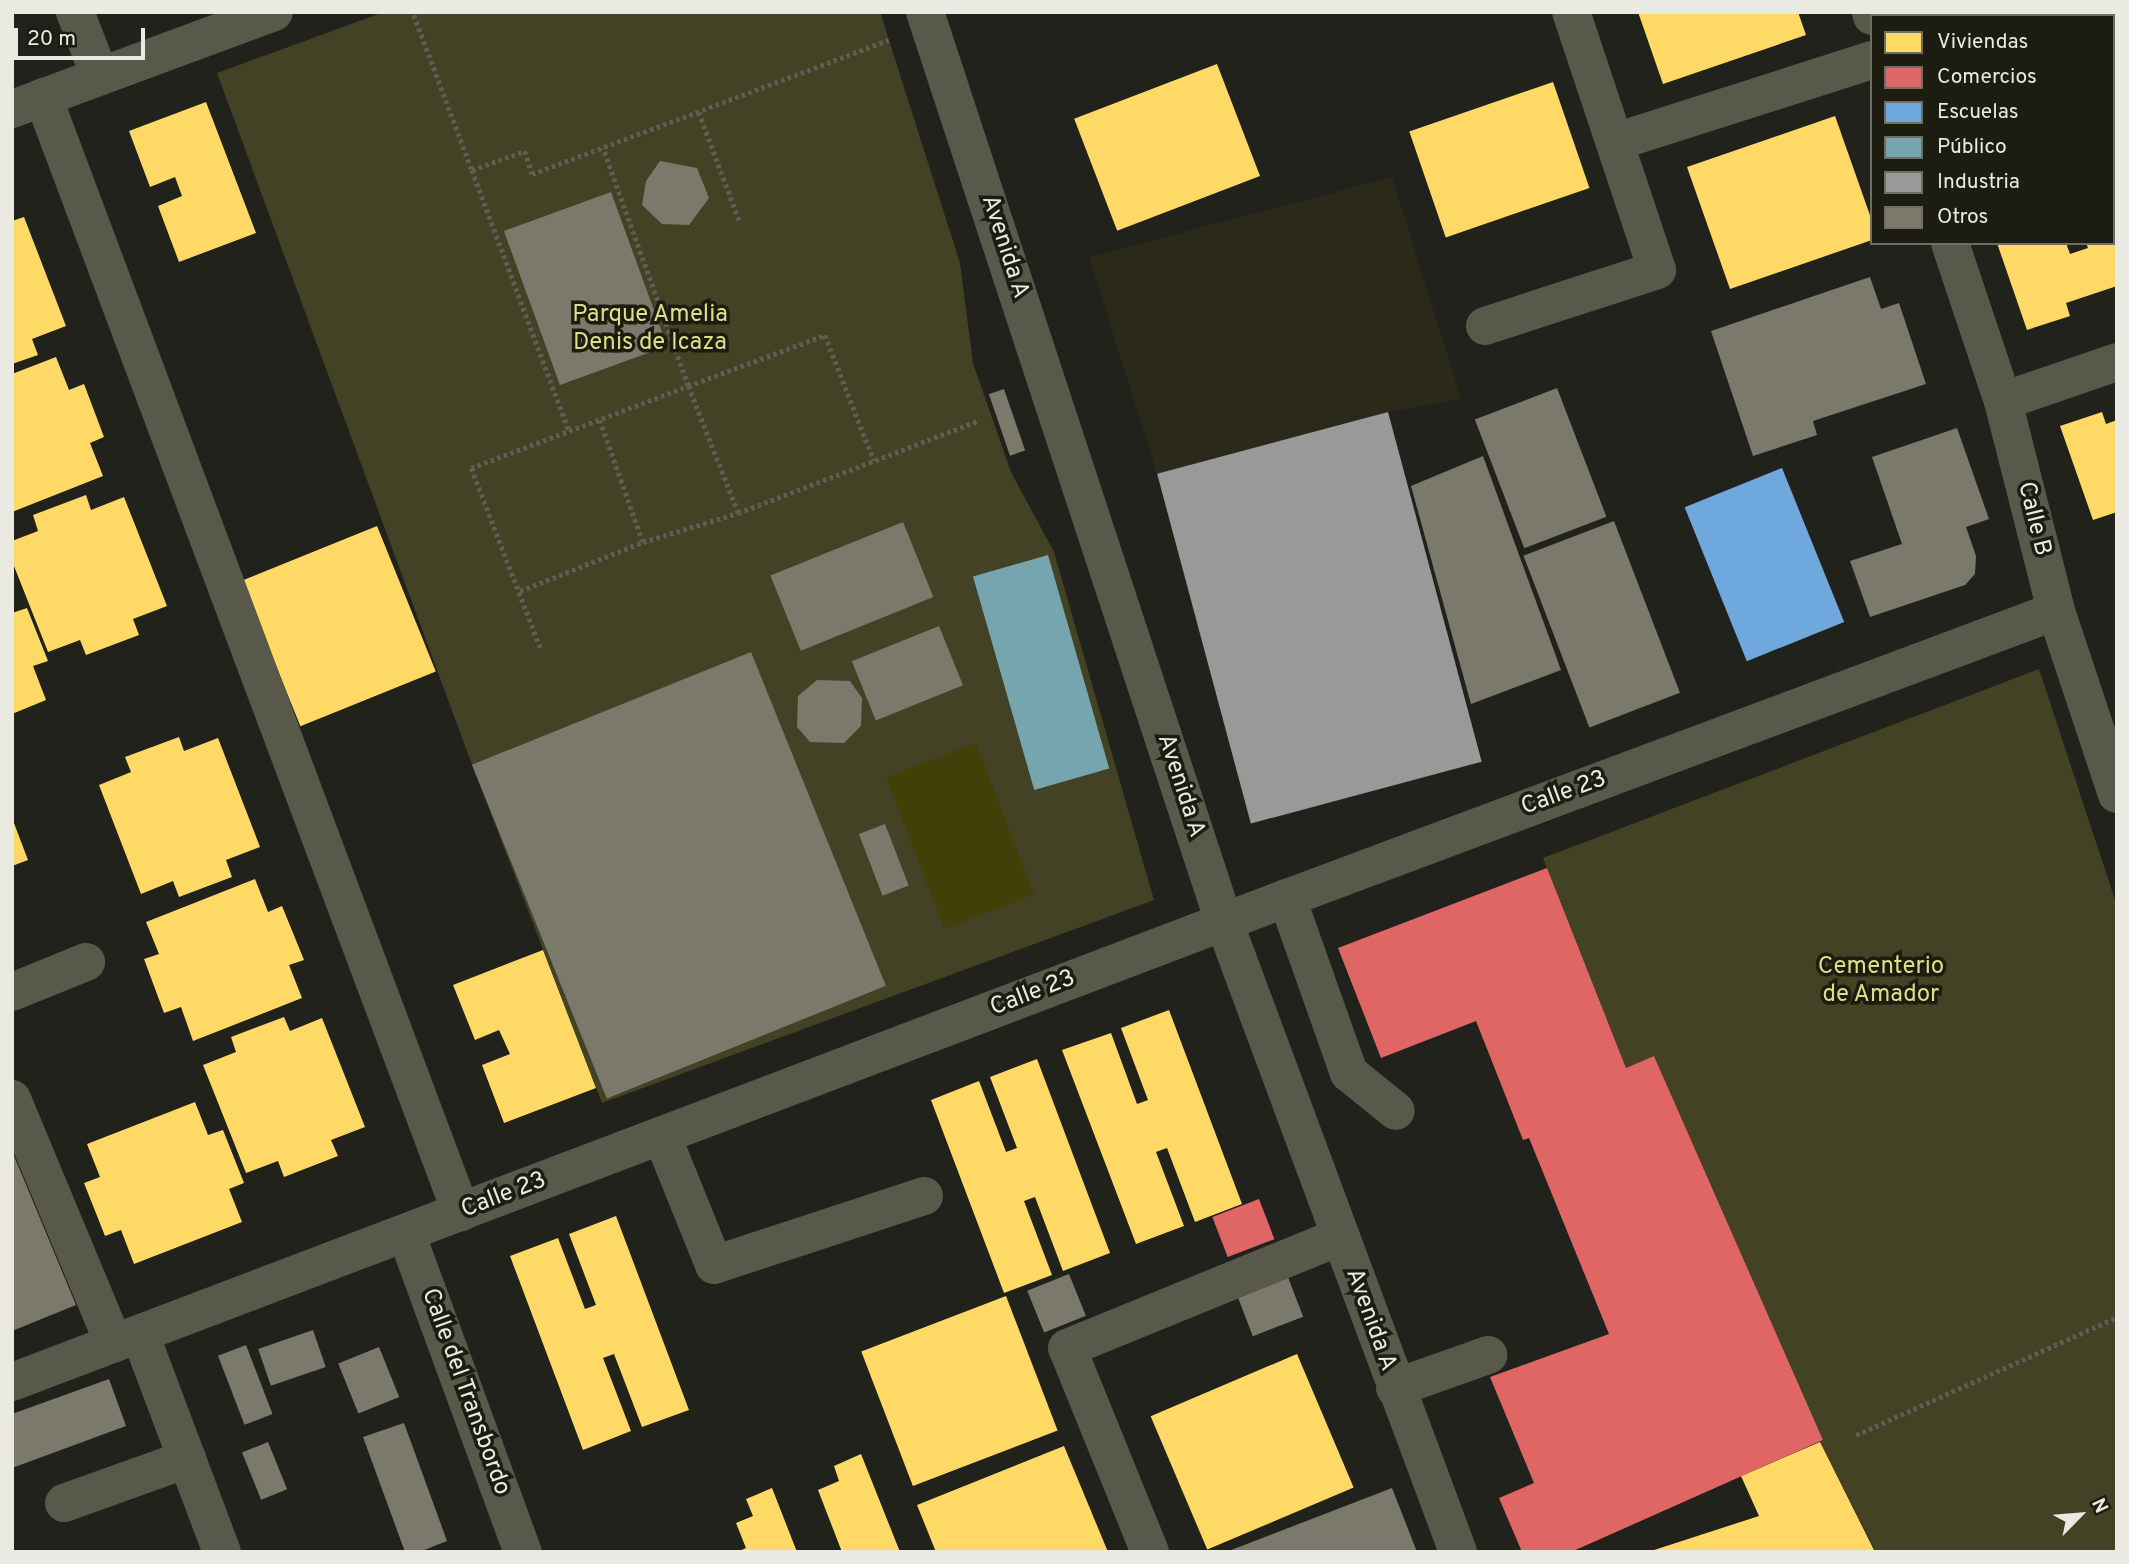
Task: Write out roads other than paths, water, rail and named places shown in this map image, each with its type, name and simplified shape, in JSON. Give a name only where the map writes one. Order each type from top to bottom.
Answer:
[{"type":"street","points":[[75,12],[100,76]]},
{"type":"street","points":[[274,12],[28,103],[461,1212]]},
{"type":"street","name":"Avenida A","points":[[925,12],[1224,922],[1458,1552]]},
{"type":"street","points":[[1485,326],[1657,270],[1571,12]]},
{"type":"street","points":[[1615,142],[1870,61]]},
{"type":"street","name":"Calle B","points":[[1951,245],[2003,401],[2056,611],[2117,794]]},
{"type":"street","points":[[2003,401],[2117,362]]},
{"type":"street","name":"Calle 23","points":[[12,1382],[1287,898],[2056,611]]},
{"type":"street","points":[[1287,898],[1349,1073],[1396,1111]]},
{"type":"street","points":[[12,992],[86,962]]},
{"type":"street","points":[[12,1099],[187,1459],[222,1552]]},
{"type":"street","points":[[662,1136],[714,1265],[923,1196]]},
{"type":"street","name":"Calle del Transbordo","points":[[406,1233],[523,1552]]},
{"type":"street","points":[[1150,1552],[1067,1348],[1339,1237]]},
{"type":"street","points":[[1395,1388],[1488,1355]]},
{"type":"street","points":[[64,1503],[187,1459]]},
{"type":"park label","name":"Parque Amelia Denis de Icaza","points":[[650,330]]},
{"type":"park label","name":"Cementerio de Amador","points":[[1881,982]]}]
